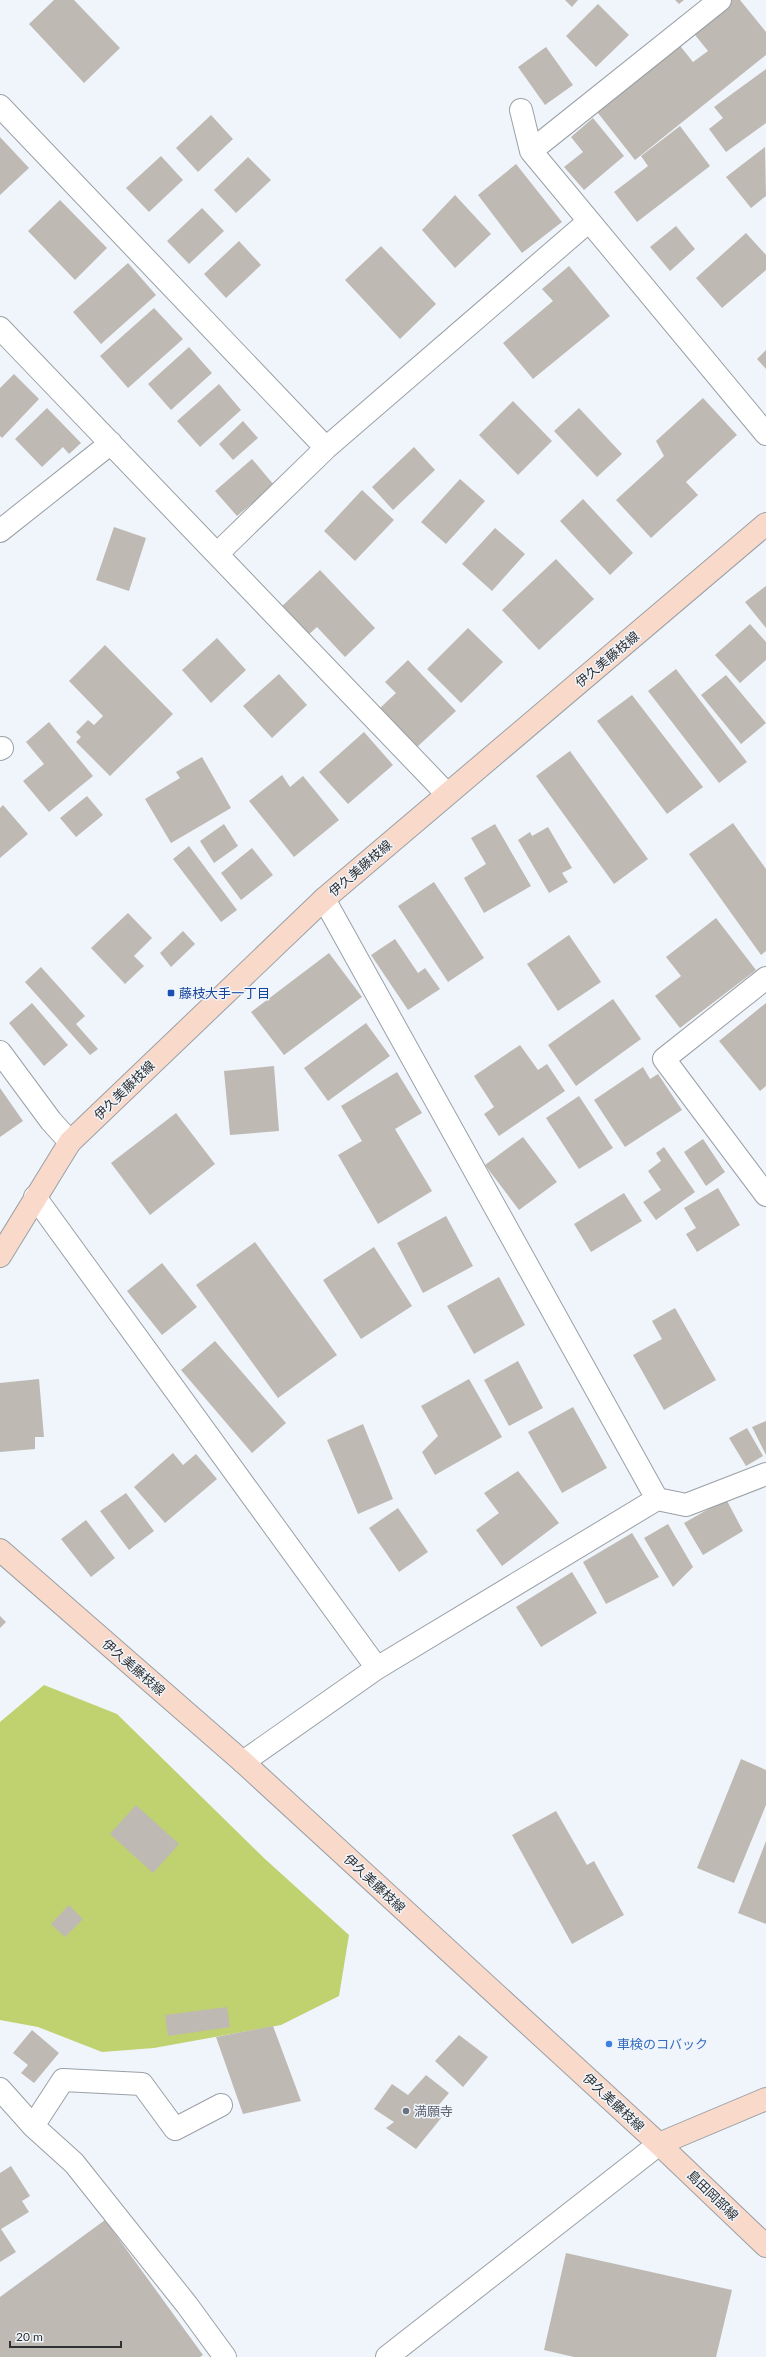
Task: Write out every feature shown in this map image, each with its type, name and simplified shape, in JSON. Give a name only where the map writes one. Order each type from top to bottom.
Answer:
[{"type":"main road","name":"伊久美藤枝線","points":[[0,1256],[70,1142],[324,899],[446,793],[766,524]]},
{"type":"main road","name":"伊久美藤枝線","points":[[0,1550],[243,1762],[659,2144]]},
{"type":"main road","points":[[659,2144],[766,2099]]},
{"type":"main road","name":"島田岡部線","points":[[659,2144],[766,2246]]},
{"type":"street","points":[[531,151],[720,0]]},
{"type":"street","points":[[0,106],[326,448]]},
{"type":"street","points":[[521,110],[531,151],[766,434]]},
{"type":"street","points":[[216,554],[326,448],[590,221]]},
{"type":"street","points":[[0,328],[446,793]]},
{"type":"street","points":[[0,531],[111,443]]},
{"type":"street","points":[[324,899],[656,1498]]},
{"type":"street","points":[[766,978],[664,1059],[766,1195]]},
{"type":"street","points":[[0,1052],[52,1121],[70,1142]]},
{"type":"street","points":[[35,1197],[377,1668]]},
{"type":"street","points":[[243,1762],[377,1668],[656,1498],[686,1505],[766,1474]]},
{"type":"street","points":[[33,2126],[63,2080],[142,2084],[175,2129],[221,2105]]},
{"type":"street","points":[[0,2089],[33,2126],[74,2164],[187,2305],[225,2357]]},
{"type":"street","points":[[387,2357],[659,2144]]},
{"type":"green space","points":[[44,1685],[117,1714],[265,1859],[349,1935],[339,1996],[281,2025],[154,2048],[102,2052],[38,2027],[0,2020],[0,1722]]},
{"type":"building","points":[[54,0],[74,0],[120,48],[84,83],[29,24]]},
{"type":"building","points":[[565,0],[578,0],[572,7]]},
{"type":"building","points":[[675,0],[684,0],[679,4]]},
{"type":"building","points":[[728,0],[740,0],[766,32],[766,55],[635,160],[594,108],[677,42],[693,62],[708,51],[691,30]]},
{"type":"building","points":[[598,4],[629,35],[596,67],[566,36]]},
{"type":"building","points":[[546,47],[573,85],[545,105],[518,67]]},
{"type":"building","points":[[766,69],[766,123],[726,152],[709,129],[723,118],[714,107]]},
{"type":"building","points":[[211,115],[233,139],[198,172],[176,148]]},
{"type":"building","points":[[593,118],[624,156],[584,190],[564,167],[583,152],[571,137]]},
{"type":"building","points":[[680,126],[710,166],[637,222],[614,192],[648,166],[641,156]]},
{"type":"building","points":[[0,137],[29,168],[0,195]]},
{"type":"building","points":[[765,147],[766,196],[751,208],[726,177]]},
{"type":"building","points":[[161,156],[183,180],[149,212],[126,188]]},
{"type":"building","points":[[248,157],[271,180],[236,213],[214,190]]},
{"type":"building","points":[[516,164],[562,222],[522,253],[478,195]]},
{"type":"building","points":[[455,195],[491,234],[455,268],[422,230]]},
{"type":"building","points":[[60,200],[107,248],[75,280],[28,231]]},
{"type":"building","points":[[202,208],[224,231],[189,264],[167,241]]},
{"type":"building","points":[[676,226],[695,249],[670,271],[650,247]]},
{"type":"building","points":[[746,233],[766,255],[766,270],[722,308],[696,278]]},
{"type":"building","points":[[239,241],[261,265],[226,298],[204,274]]},
{"type":"building","points":[[381,246],[436,304],[400,339],[345,280]]},
{"type":"building","points":[[128,263],[156,295],[101,344],[73,312]]},
{"type":"building","points":[[569,266],[610,316],[533,379],[503,343],[553,301],[542,289]]},
{"type":"building","points":[[154,308],[183,339],[128,388],[100,356]]},
{"type":"building","points":[[189,347],[212,373],[171,410],[148,384]]},
{"type":"building","points":[[766,350],[766,369],[757,359]]},
{"type":"building","points":[[14,374],[39,399],[2,438],[0,436],[0,388]]},
{"type":"building","points":[[219,384],[241,410],[200,447],[177,421]]},
{"type":"building","points":[[703,398],[737,435],[686,482],[698,495],[651,538],[616,500],[664,456],[656,441]]},
{"type":"building","points":[[513,401],[552,441],[518,475],[479,435]]},
{"type":"building","points":[[47,408],[81,443],[69,454],[63,447],[42,467],[15,439]]},
{"type":"building","points":[[579,408],[622,454],[597,477],[554,431]]},
{"type":"building","points":[[243,421],[258,438],[233,460],[219,444]]},
{"type":"building","points":[[414,447],[435,470],[393,510],[372,487]]},
{"type":"building","points":[[252,459],[274,485],[237,516],[215,491]]},
{"type":"building","points":[[460,479],[485,501],[446,544],[421,522]]},
{"type":"building","points":[[362,490],[394,520],[355,561],[324,531]]},
{"type":"building","points":[[583,499],[633,553],[610,575],[560,521]]},
{"type":"building","points":[[114,527],[146,538],[129,591],[96,580]]},
{"type":"building","points":[[495,528],[525,554],[492,591],[462,564]]},
{"type":"building","points":[[556,559],[594,599],[539,650],[502,610]]},
{"type":"building","points":[[320,570],[375,628],[345,657],[317,627],[306,637],[279,609]]},
{"type":"building","points":[[766,586],[766,628],[745,602]]},
{"type":"building","points":[[750,624],[766,642],[766,660],[740,683],[715,655]]},
{"type":"building","points":[[468,628],[503,662],[461,703],[427,669]]},
{"type":"building","points":[[217,638],[246,670],[211,703],[182,670]]},
{"type":"building","points":[[105,645],[173,714],[110,776],[76,742],[81,737],[76,732],[88,720],[94,725],[103,716],[69,681]]},
{"type":"building","points":[[408,660],[456,711],[417,747],[380,708],[396,693],[385,682]]},
{"type":"building","points":[[676,669],[747,762],[719,783],[648,691]]},
{"type":"building","points":[[279,674],[307,705],[272,738],[243,706]]},
{"type":"building","points":[[726,675],[766,723],[741,744],[701,695]]},
{"type":"building","points":[[632,695],[703,787],[667,814],[597,721]]},
{"type":"building","points":[[49,722],[93,776],[49,812],[23,781],[44,764],[26,742]]},
{"type":"building","points":[[364,732],[393,765],[348,804],[319,772]]},
{"type":"building","points":[[570,751],[648,859],[614,884],[536,776]]},
{"type":"building","points":[[202,757],[231,808],[171,843],[145,799],[180,778],[176,772]]},
{"type":"building","points":[[282,775],[290,787],[303,776],[339,820],[294,857],[249,801]]},
{"type":"building","points":[[87,796],[103,815],[76,837],[60,818]]},
{"type":"building","points":[[3,805],[28,834],[0,858],[0,808]]},
{"type":"building","points":[[733,823],[766,869],[766,951],[761,955],[689,854]]},
{"type":"building","points":[[224,824],[238,846],[214,863],[200,841]]},
{"type":"building","points":[[495,824],[531,886],[484,913],[464,878],[486,864],[471,838]]},
{"type":"building","points":[[548,827],[572,868],[562,873],[568,882],[549,893],[518,840],[530,832],[532,836]]},
{"type":"building","points":[[189,846],[237,910],[221,922],[173,859]]},
{"type":"building","points":[[252,848],[273,875],[241,900],[221,873]]},
{"type":"building","points":[[434,882],[484,958],[448,982],[398,906]]},
{"type":"building","points":[[128,913],[152,938],[134,956],[144,966],[125,984],[91,948]]},
{"type":"building","points":[[716,918],[756,970],[680,1028],[655,996],[681,976],[666,957]]},
{"type":"building","points":[[183,931],[195,944],[171,967],[160,953]]},
{"type":"building","points":[[569,935],[601,982],[558,1011],[527,964]]},
{"type":"building","points":[[395,939],[418,973],[425,968],[440,989],[408,1010],[371,955]]},
{"type":"building","points":[[329,953],[362,997],[284,1055],[251,1012]]},
{"type":"building","points":[[41,967],[85,1016],[76,1024],[98,1049],[90,1055],[25,982]]},
{"type":"building","points":[[613,999],[641,1039],[576,1086],[548,1045]]},
{"type":"building","points":[[32,1003],[68,1045],[44,1066],[9,1023]]},
{"type":"building","points":[[766,1003],[766,1086],[760,1091],[719,1041]]},
{"type":"building","points":[[366,1023],[390,1056],[328,1101],[304,1068]]},
{"type":"building","points":[[520,1045],[538,1070],[547,1064],[565,1091],[499,1136],[484,1114],[494,1107],[474,1076]]},
{"type":"building","points":[[274,1066],[279,1131],[230,1135],[224,1071]]},
{"type":"building","points":[[643,1067],[650,1079],[658,1074],[682,1110],[625,1147],[594,1100]]},
{"type":"building","points":[[397,1072],[422,1113],[395,1129],[432,1191],[378,1224],[338,1155],[362,1141],[341,1106]]},
{"type":"building","points":[[0,1088],[23,1121],[0,1137]]},
{"type":"building","points":[[579,1096],[613,1148],[579,1169],[546,1118]]},
{"type":"building","points":[[176,1113],[215,1164],[150,1215],[111,1163]]},
{"type":"building","points":[[523,1137],[557,1182],[519,1210],[485,1165]]},
{"type":"building","points":[[703,1139],[725,1172],[706,1186],[684,1152]]},
{"type":"building","points":[[664,1147],[695,1192],[656,1220],[643,1202],[661,1190],[648,1171],[661,1161],[656,1153]]},
{"type":"building","points":[[718,1188],[740,1225],[697,1252],[686,1234],[696,1228],[684,1208]]},
{"type":"building","points":[[624,1193],[642,1221],[591,1252],[574,1224]]},
{"type":"building","points":[[446,1216],[473,1266],[423,1293],[397,1243]]},
{"type":"building","points":[[255,1242],[337,1355],[278,1398],[196,1285]]},
{"type":"building","points":[[374,1247],[412,1306],[361,1339],[323,1280]]},
{"type":"building","points":[[162,1263],[197,1307],[162,1335],[127,1291]]},
{"type":"building","points":[[499,1277],[525,1325],[474,1354],[447,1306]]},
{"type":"building","points":[[675,1308],[716,1380],[664,1410],[633,1355],[662,1339],[652,1321]]},
{"type":"building","points":[[215,1341],[286,1423],[252,1453],[181,1370]]},
{"type":"building","points":[[518,1361],[543,1408],[509,1426],[484,1380]]},
{"type":"building","points":[[39,1379],[44,1437],[35,1437],[35,1449],[0,1452],[0,1383]]},
{"type":"building","points":[[469,1379],[502,1437],[435,1475],[422,1452],[438,1436],[421,1406]]},
{"type":"building","points":[[573,1407],[607,1468],[562,1493],[528,1432]]},
{"type":"building","points":[[766,1421],[766,1455],[752,1427]]},
{"type":"building","points":[[363,1424],[393,1499],[358,1514],[327,1440]]},
{"type":"building","points":[[747,1428],[763,1456],[746,1466],[729,1438]]},
{"type":"building","points":[[173,1453],[183,1465],[196,1454],[217,1479],[165,1523],[134,1487]]},
{"type":"building","points":[[518,1471],[559,1523],[502,1566],[476,1530],[499,1513],[484,1493]]},
{"type":"building","points":[[126,1493],[154,1531],[129,1550],[100,1511]]},
{"type":"building","points":[[726,1499],[743,1531],[703,1555],[684,1523]]},
{"type":"building","points":[[398,1508],[428,1552],[399,1572],[369,1528]]},
{"type":"building","points":[[86,1520],[115,1558],[91,1577],[61,1539]]},
{"type":"building","points":[[668,1524],[693,1567],[673,1587],[644,1538]]},
{"type":"building","points":[[632,1533],[659,1577],[606,1604],[583,1562]]},
{"type":"building","points":[[572,1572],[597,1613],[541,1647],[516,1607]]},
{"type":"building","points":[[0,1616],[6,1622],[0,1628]]},
{"type":"building","points":[[741,1759],[766,1770],[766,1805],[734,1883],[697,1868]]},
{"type":"building","points":[[136,1805],[179,1844],[153,1873],[110,1834]]},
{"type":"building","points":[[556,1811],[587,1865],[594,1861],[624,1915],[572,1944],[512,1835]]},
{"type":"building","points":[[766,1841],[766,1924],[738,1913]]},
{"type":"building","points":[[69,1905],[83,1919],[65,1937],[51,1924]]},
{"type":"building","points":[[227,2007],[230,2027],[168,2036],[165,2015]]},
{"type":"building","points":[[273,2026],[301,2101],[243,2114],[216,2037]]},
{"type":"building","points":[[32,2030],[59,2053],[34,2083],[21,2073],[28,2065],[13,2053]]},
{"type":"building","points":[[459,2035],[488,2057],[463,2087],[435,2061]]},
{"type":"building","name":"満願寺","points":[[426,2075],[449,2093],[432,2113],[442,2117],[416,2149],[386,2128],[394,2122],[374,2109],[392,2084],[408,2095]]},
{"type":"building","points":[[11,2166],[30,2196],[22,2201],[29,2212],[1,2229],[16,2252],[0,2262],[0,2173]]},
{"type":"building","points":[[105,2220],[203,2355],[200,2357],[0,2357],[0,2297]]},
{"type":"building","points":[[566,2253],[732,2290],[716,2357],[574,2357],[544,2350]]},
{"type":"place","name":"藤枝大手一丁目","points":[[171,993]]},
{"type":"place","name":"車検のコバック","points":[[609,2044]]},
{"type":"place","name":"満願寺","points":[[406,2111]]}]
